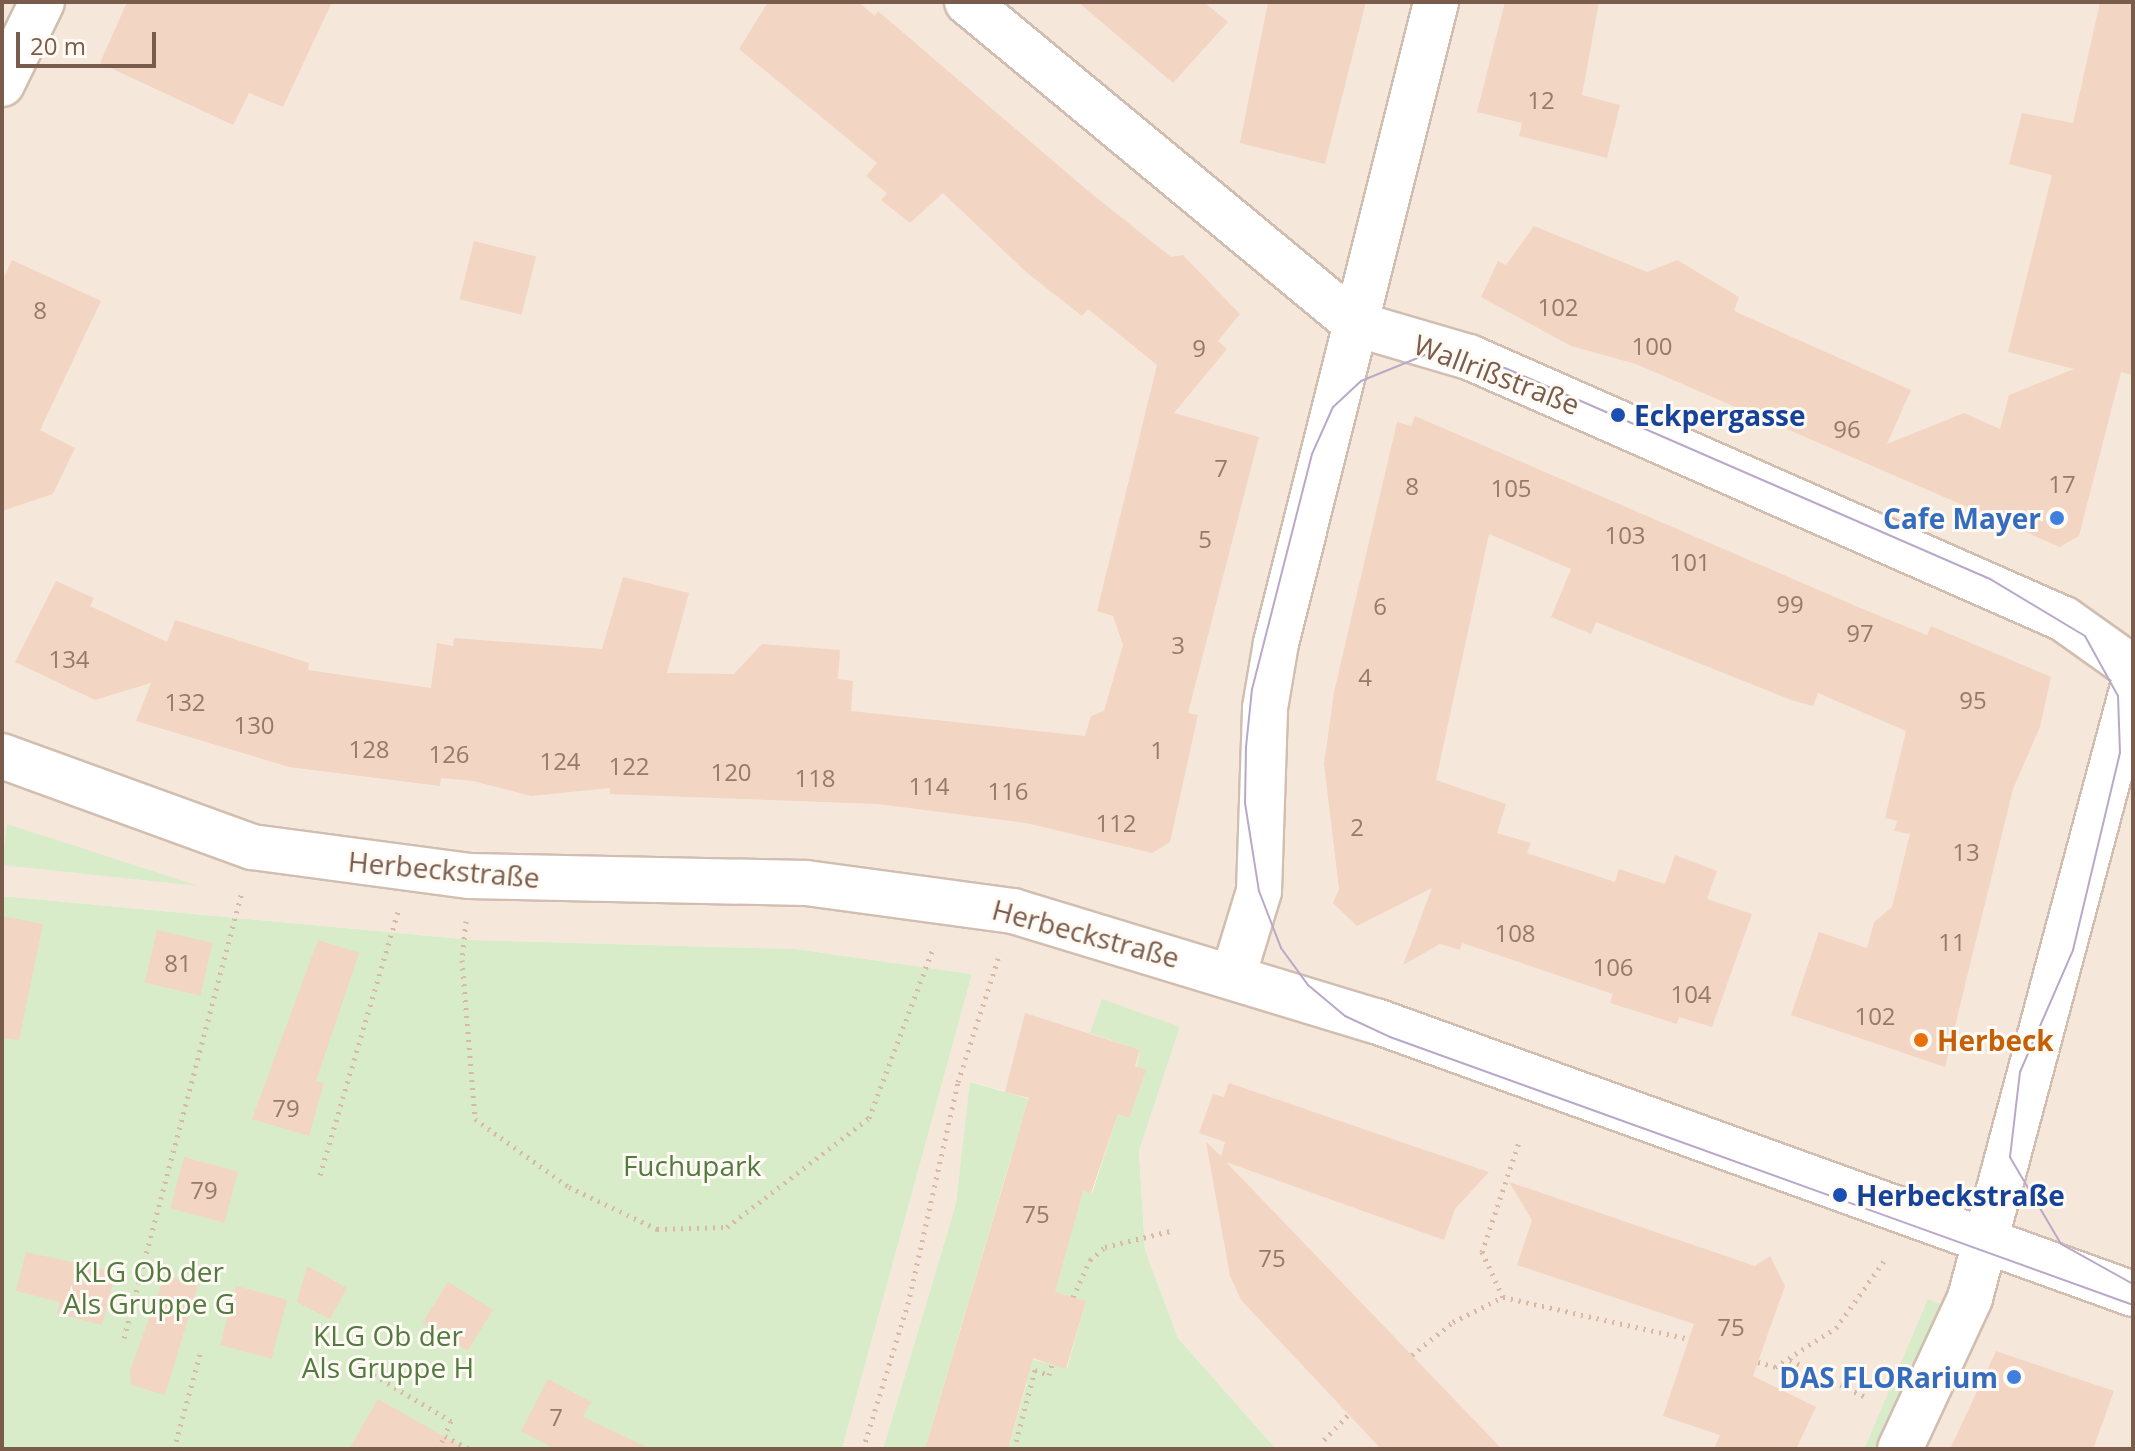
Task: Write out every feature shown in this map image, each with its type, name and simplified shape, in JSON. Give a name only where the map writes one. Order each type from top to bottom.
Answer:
[{"type":"street","points":[[2,84],[42,2]]},
{"type":"street","name":"Wallrißstraße","points":[[967,2],[1356,324],[1469,357],[2050,613],[2133,668]]},
{"type":"street","points":[[1234,973],[1259,891],[1265,708],[1276,643],[1436,2]]},
{"type":"street","points":[[1900,1449],[1970,1298],[1989,1237],[2133,686]]},
{"type":"street","name":"Herbeckstraße","points":[[2,756],[252,847],[470,876],[806,883],[951,899],[1013,911],[1234,973],[1989,1237],[2133,1294]]},
{"type":"path","points":[[320,1175],[408,870]]},
{"type":"path","points":[[470,876],[462,960],[475,1119],[569,1187],[657,1229],[727,1227],[869,1118],[951,899]]},
{"type":"path","points":[[124,1338],[244,883]]},
{"type":"path","points":[[863,1449],[908,1304],[958,1082],[1013,911]]},
{"type":"path","points":[[1503,1297],[1482,1252],[1520,1139]]},
{"type":"path","points":[[1073,1297],[1090,1260],[1105,1247],[1170,1231]]},
{"type":"path","points":[[1758,1362],[1775,1367],[1856,1308],[1884,1261]]},
{"type":"path","points":[[1412,1355],[1453,1322],[1503,1297],[1689,1339]]},
{"type":"path","points":[[174,1449],[201,1350]]},
{"type":"path","points":[[1789,1359],[1868,1398]]},
{"type":"path","points":[[1014,1449],[1035,1370],[1049,1375],[1052,1364]]},
{"type":"path","points":[[367,1371],[451,1421],[438,1449]]},
{"type":"path","points":[[1324,1440],[1348,1415]]},
{"type":"path","points":[[445,1436],[469,1449]]},
{"type":"shaded area","points":[[2,2],[2133,2],[2133,1449],[1276,1449],[1178,1338],[1145,1250],[1139,1151],[1180,1027],[1140,1050],[1129,1118],[1118,1115],[1091,1193],[1084,1191],[1086,1301],[1066,1369],[1027,1383],[1008,1449],[925,1449],[1012,1157],[1041,1101],[971,1082],[956,1203],[883,1449],[842,1449],[972,974],[795,949],[473,940],[2,896]]},
{"type":"green space","points":[[7,824],[199,886],[2,865]]},
{"type":"green space","points":[[2,896],[473,940],[795,949],[972,974],[842,1449],[2,1449]]},
{"type":"green space","points":[[1102,999],[1180,1027],[1139,1151],[1145,1250],[1178,1338],[1276,1449],[1008,1449],[1027,1383],[1025,1358],[1067,1368],[1086,1301],[1051,1291],[1083,1191],[1092,1193],[1118,1114],[1128,1118],[1140,1050],[1090,1033]]},
{"type":"green space","points":[[970,1082],[1041,1102],[1011,1158],[925,1449],[883,1449],[956,1203]]},
{"type":"green space","points":[[1928,1299],[1940,1304],[1878,1449],[1864,1449]]},
{"type":"building","points":[[127,2],[332,2],[283,107],[249,93],[233,125],[100,63]]},
{"type":"building","points":[[768,2],[858,2],[875,16],[878,11],[1087,190],[1171,257],[1183,255],[1240,314],[1218,341],[1227,349],[1174,413],[1259,437],[1188,713],[1198,715],[1170,842],[1152,853],[1026,823],[878,804],[610,794],[610,788],[531,796],[473,781],[441,778],[440,786],[289,767],[136,721],[151,683],[95,700],[15,662],[56,581],[94,598],[90,606],[167,642],[175,620],[309,663],[308,670],[431,688],[437,643],[453,646],[454,638],[602,649],[623,577],[689,593],[667,673],[734,674],[762,644],[840,650],[838,679],[853,681],[851,711],[1085,736],[1091,716],[1104,711],[1123,645],[1113,616],[1097,611],[1157,365],[1088,309],[1082,316],[1026,272],[943,193],[910,223],[881,200],[887,193],[866,176],[877,163],[739,49]]},
{"type":"building","points":[[1078,2],[1204,2],[1228,22],[1173,83]]},
{"type":"building","points":[[1268,2],[1366,2],[1325,164],[1240,143]]},
{"type":"building","points":[[1505,2],[1599,2],[1582,95],[1620,105],[1607,158],[1519,136],[1522,123],[1477,112]]},
{"type":"building","points":[[2100,2],[2133,2],[2133,375],[2121,372],[2079,536],[2060,547],[1636,364],[1571,346],[1481,297],[1498,261],[1506,265],[1534,226],[1647,272],[1677,260],[1739,297],[1734,311],[1911,390],[1887,444],[1964,413],[2000,429],[2009,395],[2074,369],[2008,352],[2052,175],[2009,164],[2022,113],[2073,123]]},
{"type":"building","points":[[474,241],[536,256],[522,315],[459,299]]},
{"type":"building","points":[[12,260],[101,301],[40,430],[75,448],[53,494],[2,511],[2,281]]},
{"type":"building","points":[[1415,416],[1865,610],[1927,635],[1931,626],[2051,677],[2040,727],[2013,789],[1945,1067],[1791,1015],[1819,932],[1867,948],[1874,922],[1892,907],[1910,834],[1894,831],[1897,821],[1885,818],[1906,731],[1818,693],[1813,706],[1791,700],[1596,622],[1591,634],[1551,617],[1571,569],[1489,534],[1436,780],[1506,804],[1497,833],[1531,843],[1527,853],[1615,882],[1619,869],[1665,884],[1675,855],[1717,871],[1707,899],[1752,914],[1712,1027],[1679,1017],[1677,1024],[1610,1003],[1613,994],[1462,943],[1460,950],[1440,944],[1403,965],[1432,888],[1357,926],[1333,903],[1339,889],[1324,764],[1334,692],[1397,422],[1411,426]]},
{"type":"building","points":[[2,916],[43,924],[19,1040],[2,1038]]},
{"type":"building","points":[[157,930],[213,943],[200,995],[145,983]]},
{"type":"building","points":[[318,940],[359,953],[316,1081],[324,1083],[309,1136],[252,1119]]},
{"type":"building","points":[[1025,1013],[1140,1050],[1135,1066],[1146,1070],[1129,1118],[1118,1114],[1091,1193],[1083,1191],[1055,1292],[1086,1301],[1066,1369],[1033,1358],[1008,1449],[925,1449],[1029,1098],[1005,1092]]},
{"type":"building","points":[[1229,1083],[1489,1172],[1455,1209],[1444,1240],[1226,1162],[1502,1449],[1381,1449],[1241,1300],[1230,1276],[1206,1142],[1221,1156],[1225,1142],[1199,1133],[1213,1094],[1224,1097]]},
{"type":"building","points":[[184,1157],[238,1171],[224,1223],[170,1208]]},
{"type":"building","points":[[1509,1182],[1755,1266],[1770,1256],[1785,1286],[1753,1376],[1816,1407],[1796,1449],[1714,1449],[1720,1435],[1663,1416],[1694,1324],[1517,1265],[1532,1220]]},
{"type":"building","points":[[26,1252],[116,1272],[102,1325],[57,1313],[60,1302],[16,1291]]},
{"type":"building","points":[[307,1266],[347,1288],[330,1319],[297,1302]]},
{"type":"building","points":[[165,1275],[198,1285],[165,1395],[131,1385],[130,1371]]},
{"type":"building","points":[[448,1282],[493,1310],[468,1351],[423,1323]]},
{"type":"building","points":[[236,1286],[287,1300],[271,1359],[220,1345]]},
{"type":"building","points":[[1996,1351],[2114,1391],[2093,1449],[1950,1449]]},
{"type":"building","points":[[548,1379],[591,1402],[583,1417],[651,1449],[555,1449],[521,1431]]},
{"type":"building","points":[[378,1399],[466,1449],[349,1449]]},
{"type":"tram line","points":[[2133,1284],[2061,1244],[2010,1157],[2020,1072],[2073,950],[2120,753],[2118,696],[2085,636],[1990,579],[1505,368],[1425,355],[1361,381],[1333,407],[1312,454],[1252,689],[1246,747],[1245,803],[1259,891],[1281,948],[1308,985],[1345,1016],[1390,1037],[2133,1305]]},
{"type":"place","name":"Eckpergasse","points":[[1618,415]]},
{"type":"place","name":"Cafe Mayer","points":[[2057,518]]},
{"type":"place","name":"Herbeck","points":[[1921,1040]]},
{"type":"place","name":"Herbeckstraße","points":[[1840,1195]]},
{"type":"place","name":"DAS FLORarium","points":[[2014,1377]]},
{"type":"park label","name":"Fuchupark","points":[[692,1165]]},
{"type":"park label","name":"KLG Ob der Als Gruppe G","points":[[149,1287]]},
{"type":"park label","name":"KLG Ob der Als Gruppe H","points":[[388,1351]]}]
